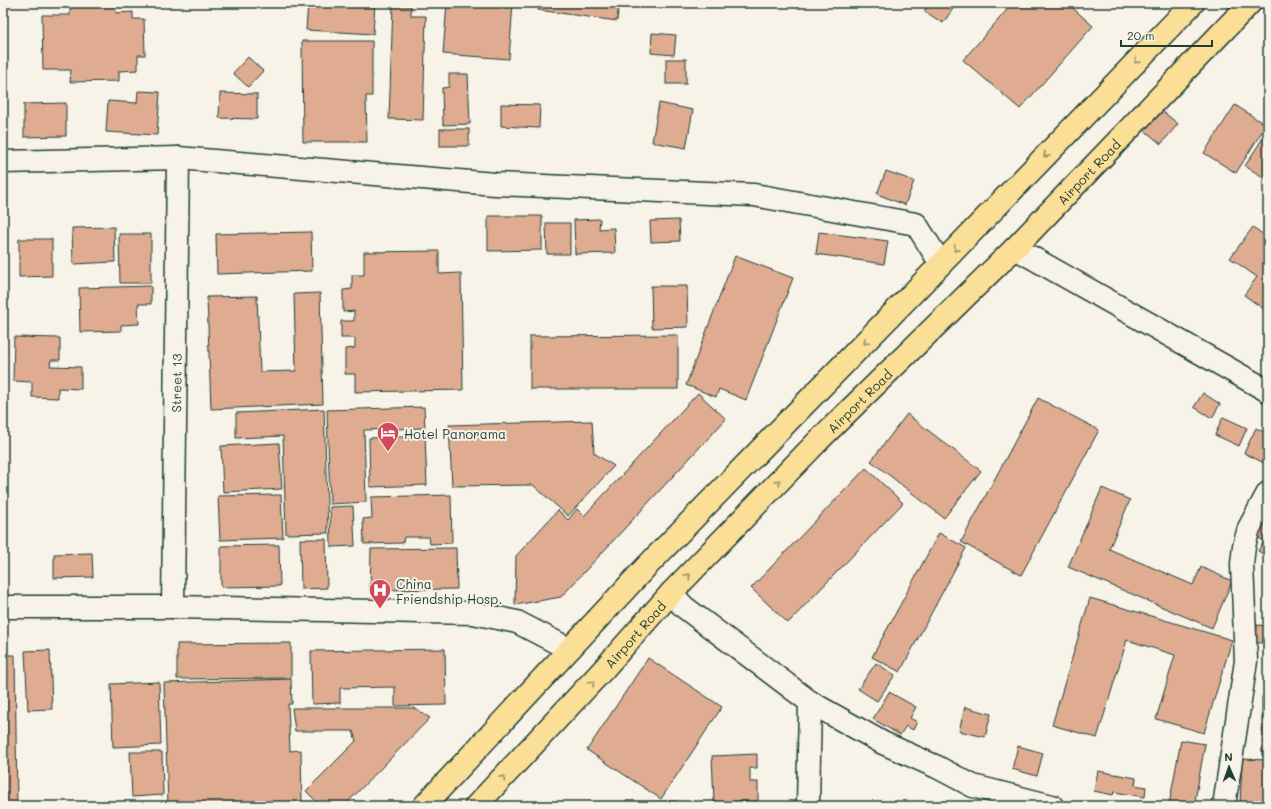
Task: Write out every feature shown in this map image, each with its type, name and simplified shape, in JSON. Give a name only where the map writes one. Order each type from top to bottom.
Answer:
[{"type":"main road","points":[[424,806],[650,562],[1193,3]]},
{"type":"main road","name":"Airport Road","points":[[476,806],[602,672],[671,593],[819,440],[1015,248],[1250,3]]},
{"type":"street","points":[[3,162],[178,158],[495,184],[754,195],[916,224],[941,264]]},
{"type":"street","name":"Street 13","points":[[173,607],[178,158]]},
{"type":"street","points":[[1015,248],[1268,391]]},
{"type":"street","points":[[1224,806],[1246,661],[1242,564],[1244,546],[1249,528],[1268,493]]},
{"type":"street","points":[[671,593],[684,606],[810,702],[883,743],[937,767],[973,786],[1052,806]]},
{"type":"street","points":[[3,607],[173,607],[473,613],[518,622],[569,649]]},
{"type":"street","points":[[808,806],[810,702]]},
{"type":"building","points":[[70,3],[115,3],[116,13],[133,12],[133,19],[144,19],[145,55],[138,55],[138,70],[119,71],[119,81],[70,82],[71,70],[43,70],[42,15],[70,15]]},
{"type":"building","points":[[308,3],[375,3],[373,34],[306,30]]},
{"type":"building","points":[[447,3],[513,3],[509,59],[443,54]]},
{"type":"building","points":[[539,3],[619,3],[617,21],[538,10]]},
{"type":"building","points":[[930,3],[957,3],[943,23],[924,11]]},
{"type":"building","points":[[1013,3],[1067,3],[1093,26],[1020,109],[963,60]]},
{"type":"building","points":[[393,5],[411,6],[411,16],[426,16],[423,120],[389,119]]},
{"type":"building","points":[[652,33],[676,35],[674,55],[651,53]]},
{"type":"building","points":[[302,41],[372,41],[372,96],[366,96],[367,142],[303,142]]},
{"type":"building","points":[[248,57],[263,71],[248,87],[233,73]]},
{"type":"building","points":[[666,59],[686,59],[686,84],[666,84]]},
{"type":"building","points":[[449,74],[468,74],[470,124],[443,125],[442,88],[449,87]]},
{"type":"building","points":[[138,91],[160,92],[157,135],[106,132],[108,101],[137,103]]},
{"type":"building","points":[[220,93],[257,94],[257,119],[219,118]]},
{"type":"building","points":[[66,103],[66,136],[24,137],[24,104]]},
{"type":"building","points":[[659,103],[693,110],[686,148],[652,142]]},
{"type":"building","points":[[501,104],[540,105],[539,128],[501,126]]},
{"type":"building","points":[[1154,104],[1178,124],[1161,144],[1137,124]]},
{"type":"building","points":[[1235,105],[1266,125],[1236,173],[1204,153]]},
{"type":"building","points":[[440,129],[469,129],[469,146],[440,146]]},
{"type":"building","points":[[1268,130],[1268,180],[1245,166]]},
{"type":"building","points":[[886,171],[914,181],[905,205],[877,194]]},
{"type":"building","points":[[488,216],[542,216],[542,250],[488,251]]},
{"type":"building","points":[[600,219],[599,229],[614,228],[615,253],[575,254],[574,220]]},
{"type":"building","points":[[679,220],[680,241],[651,242],[650,221]]},
{"type":"building","points":[[546,223],[570,223],[570,254],[547,254]]},
{"type":"building","points":[[114,227],[115,262],[73,264],[72,228]]},
{"type":"building","points":[[1253,227],[1268,238],[1268,312],[1244,295],[1257,277],[1230,258]]},
{"type":"building","points":[[311,232],[312,271],[217,274],[216,234]]},
{"type":"building","points":[[819,232],[888,241],[884,264],[816,254]]},
{"type":"building","points":[[119,234],[151,234],[151,283],[120,283]]},
{"type":"building","points":[[19,239],[52,239],[52,276],[19,277]]},
{"type":"building","points":[[439,251],[439,274],[461,273],[463,390],[355,392],[355,374],[345,374],[345,349],[355,348],[355,338],[341,338],[341,321],[354,321],[354,311],[343,312],[343,290],[352,289],[352,275],[364,275],[364,252]]},
{"type":"building","points":[[735,256],[793,278],[746,400],[719,389],[716,397],[686,385]]},
{"type":"building","points":[[151,286],[151,304],[138,304],[139,324],[121,325],[121,331],[80,332],[79,288]]},
{"type":"building","points":[[651,286],[687,286],[688,327],[652,328]]},
{"type":"building","points":[[320,293],[323,404],[211,409],[207,297],[257,296],[260,372],[296,371],[294,294]]},
{"type":"building","points":[[678,335],[678,389],[530,389],[530,336]]},
{"type":"building","points":[[14,337],[60,338],[60,360],[51,360],[50,366],[81,367],[81,389],[58,388],[58,398],[32,397],[32,382],[13,381]]},
{"type":"building","points":[[698,393],[726,419],[561,597],[515,605],[516,556],[558,510],[568,520],[577,509],[584,516]]},
{"type":"building","points":[[1203,393],[1220,404],[1212,418],[1194,407]]},
{"type":"building","points":[[1038,398],[1099,430],[1021,575],[961,542]]},
{"type":"building","points":[[424,407],[425,428],[364,430],[366,502],[330,504],[327,410]]},
{"type":"building","points":[[324,409],[328,533],[286,534],[283,436],[236,438],[236,413]]},
{"type":"building","points":[[907,414],[981,471],[944,518],[871,461]]},
{"type":"building","points":[[1223,417],[1247,428],[1239,446],[1215,435]]},
{"type":"building","points":[[592,421],[594,453],[614,466],[568,516],[533,485],[452,486],[449,425]]},
{"type":"building","points":[[1256,428],[1268,434],[1268,465],[1244,453]]},
{"type":"building","points":[[425,436],[427,485],[370,487],[369,438]]},
{"type":"building","points":[[279,443],[282,489],[223,492],[221,446]]},
{"type":"building","points":[[866,468],[903,503],[788,623],[751,588]]},
{"type":"building","points":[[1102,488],[1130,500],[1109,549],[1193,585],[1201,567],[1232,581],[1212,628],[1068,567]]},
{"type":"building","points":[[281,495],[283,538],[220,540],[218,496]]},
{"type":"building","points":[[451,495],[452,543],[430,544],[429,537],[404,537],[403,543],[364,544],[363,519],[372,518],[371,497]]},
{"type":"building","points":[[353,506],[355,546],[331,547],[330,507]]},
{"type":"building","points":[[1268,508],[1268,557],[1258,551],[1264,541],[1252,534]]},
{"type":"building","points":[[939,533],[966,548],[900,672],[872,657]]},
{"type":"building","points":[[300,539],[326,539],[327,588],[301,589]]},
{"type":"building","points":[[279,545],[280,586],[221,587],[221,546]]},
{"type":"building","points":[[456,548],[457,589],[370,590],[371,549]]},
{"type":"building","points":[[92,553],[93,577],[54,578],[54,554]]},
{"type":"building","points":[[1090,598],[1232,640],[1204,733],[1156,719],[1175,655],[1127,640],[1097,738],[1052,725]]},
{"type":"building","points":[[1257,625],[1268,626],[1268,643],[1256,643]]},
{"type":"building","points":[[291,643],[291,678],[177,679],[177,644]]},
{"type":"building","points":[[445,649],[446,705],[395,706],[395,687],[340,688],[340,703],[312,704],[311,651]]},
{"type":"building","points":[[50,650],[52,709],[28,710],[25,651]]},
{"type":"building","points":[[3,655],[15,655],[17,806],[3,806]]},
{"type":"building","points":[[648,658],[722,707],[661,799],[587,750]]},
{"type":"building","points":[[876,663],[895,675],[877,701],[858,689]]},
{"type":"building","points":[[291,679],[292,704],[288,704],[290,751],[301,750],[302,804],[168,806],[164,683]]},
{"type":"building","points":[[159,682],[161,745],[113,747],[111,684]]},
{"type":"building","points":[[889,692],[916,707],[910,718],[917,722],[913,730],[906,726],[900,735],[873,719]]},
{"type":"building","points":[[1262,697],[1268,697],[1268,755],[1262,755]]},
{"type":"building","points":[[965,707],[991,714],[985,737],[959,731]]},
{"type":"building","points":[[292,708],[414,708],[430,718],[344,806],[321,806],[306,791],[356,741],[353,731],[295,731]]},
{"type":"building","points":[[1181,740],[1205,744],[1194,806],[1169,805]]},
{"type":"building","points":[[1018,746],[1043,753],[1037,776],[1012,769]]},
{"type":"building","points":[[130,752],[162,752],[163,795],[132,797]]},
{"type":"building","points":[[757,754],[757,768],[750,768],[750,782],[758,782],[758,801],[714,802],[712,756]]},
{"type":"building","points":[[1242,759],[1268,760],[1268,806],[1240,806]]},
{"type":"building","points":[[1098,771],[1136,778],[1135,785],[1146,787],[1145,797],[1114,792],[1113,795],[1094,791]]},
{"type":"building","points":[[677,801],[677,806],[560,806],[560,804]]},
{"type":"place","name":"Hotel Panorama","points":[[388,452]]},
{"type":"place","name":"China Friendship Hosp.","points":[[380,610]]}]
